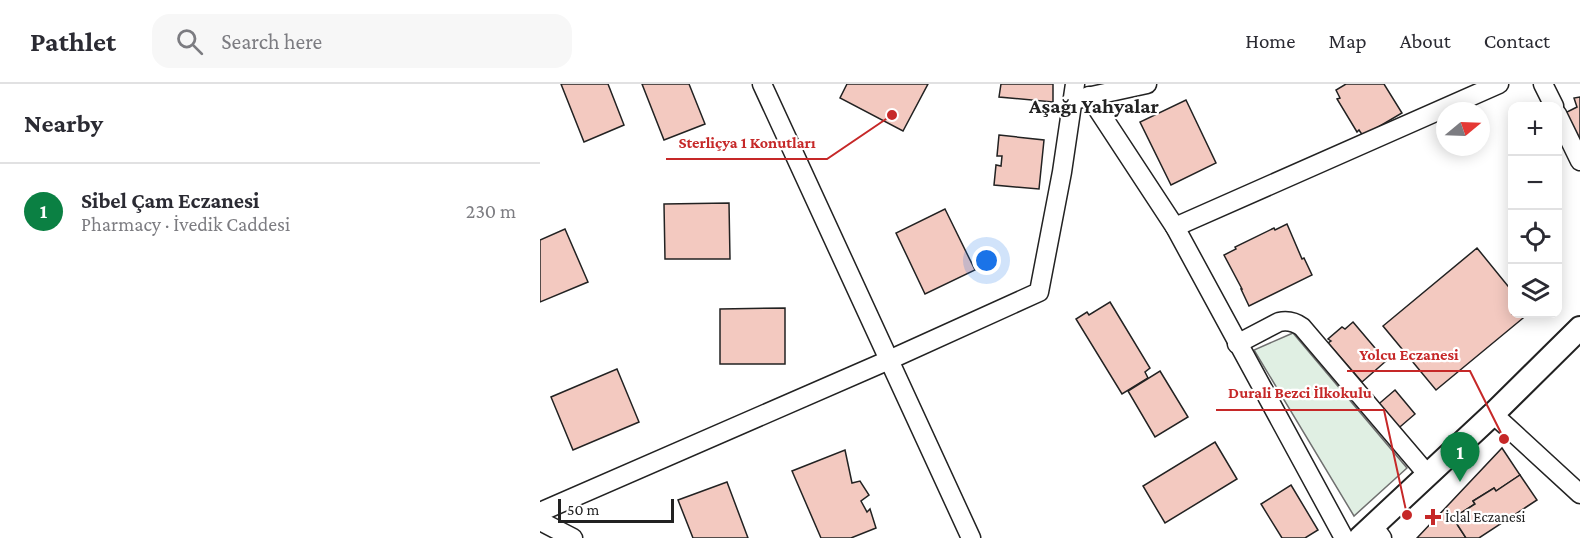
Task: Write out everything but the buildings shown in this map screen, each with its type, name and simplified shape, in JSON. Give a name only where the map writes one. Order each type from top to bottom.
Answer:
[{"type":"main road","points":[[1372,534],[1428,475],[1580,328]]},
{"type":"street","points":[[762,84],[971,538]]},
{"type":"street","points":[[1079,93],[1147,84]]},
{"type":"street","points":[[1175,227],[1464,91],[1499,84]]},
{"type":"street","points":[[1543,84],[1552,102]]},
{"type":"street","points":[[540,512],[1039,292],[1079,93]]},
{"type":"street","points":[[1079,93],[1175,227],[1344,538]]},
{"type":"street","points":[[1562,124],[1580,161]]},
{"type":"street","points":[[1237,344],[1279,322],[1292,321],[1302,327],[1428,475]]},
{"type":"street","points":[[1493,414],[1578,489]]},
{"type":"street","points":[[540,521],[573,538]]},
{"type":"green space","points":[[1293,333],[1407,468],[1354,516],[1254,350]]},
{"type":"place","name":"Sterliçya 1 Konutları","points":[[892,115]]},
{"type":"place","name":"Yolcu Eczanesi","points":[[1504,439]]},
{"type":"place","name":"Sibel Çam Eczanesi","points":[[1460,482]]},
{"type":"place","name":"Durali Bezci İlkokulu","points":[[1407,515]]},
{"type":"place","name":"İclal Eczanesi","points":[[1433,517]]},
{"type":"district","name":"Aşağı Yahyalar","points":[[1094,106]]}]
